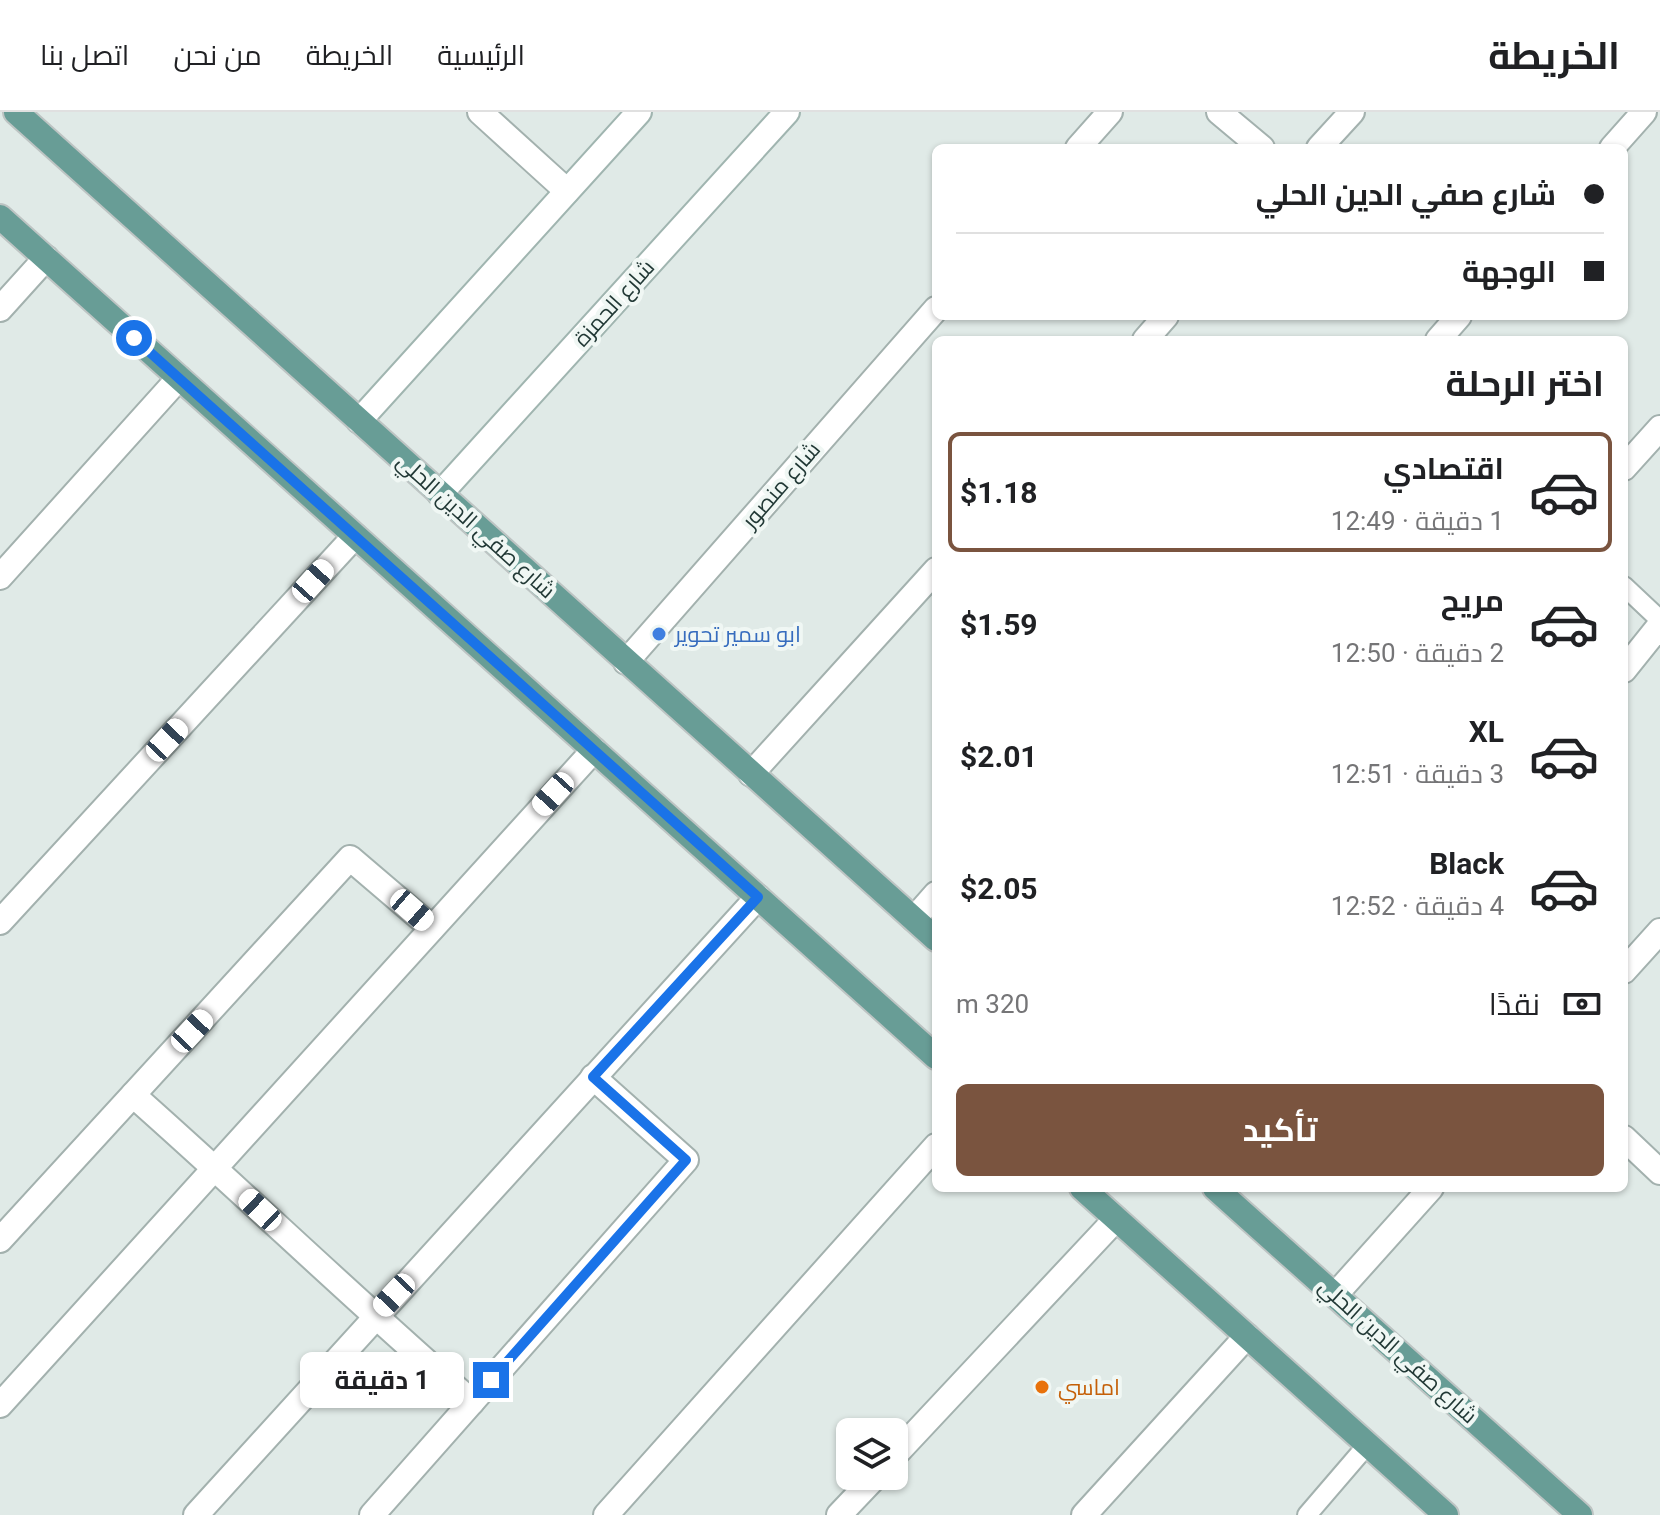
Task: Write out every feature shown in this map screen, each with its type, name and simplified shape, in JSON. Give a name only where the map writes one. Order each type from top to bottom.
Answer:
[{"type":"main road","name":"شارع صفي الدين الحلي","points":[[16,112],[932,935]]},
{"type":"main road","points":[[0,217],[932,1053]]},
{"type":"main road","points":[[1086,1192],[1446,1515]]},
{"type":"main road","name":"شارع صفي الدين الحلي","points":[[1219,1192],[1580,1515]]},
{"type":"street","points":[[480,112],[567,191]]},
{"type":"street","points":[[359,421],[639,112]]},
{"type":"street","name":"شارع الحمزة","points":[[440,494],[787,112]]},
{"type":"street","points":[[1082,144],[1110,112]]},
{"type":"street","points":[[1219,112],[1257,144]]},
{"type":"street","points":[[1323,144],[1352,112]]},
{"type":"street","points":[[1616,144],[1644,112]]},
{"type":"street","points":[[0,309],[46,258]]},
{"type":"street","name":"شارع منصور","points":[[626,662],[932,314]]},
{"type":"street","points":[[1148,336],[1162,320]]},
{"type":"street","points":[[1442,336],[1456,320]]},
{"type":"street","points":[[0,577],[179,378]]},
{"type":"street","points":[[1628,464],[1656,439]]},
{"type":"street","points":[[0,922],[355,536]]},
{"type":"street","points":[[751,774],[932,574]]},
{"type":"street","points":[[1628,665],[1660,622]]},
{"type":"street","points":[[0,1405],[594,750]]},
{"type":"street","points":[[0,1240],[350,858],[432,928]]},
{"type":"street","points":[[196,1515],[758,897]]},
{"type":"street","points":[[914,919],[932,899]]},
{"type":"street","points":[[1628,967],[1660,931]]},
{"type":"street","points":[[372,1515],[686,1160],[593,1077]]},
{"type":"street","points":[[133,1095],[472,1402]]},
{"type":"street","points":[[1628,1142],[1660,1172]]},
{"type":"street","points":[[606,1515],[932,1150]]},
{"type":"street","points":[[1335,1295],[1427,1192]]},
{"type":"street","points":[[908,1441],[1116,1219]]},
{"type":"street","points":[[1084,1515],[1247,1336]]},
{"type":"street","points":[[839,1515],[863,1490]]},
{"type":"lane","points":[[1628,590],[1660,622]]},
{"type":"lane","points":[[1307,1515],[1368,1444]]},
{"type":"place","name":"ابو سمير تحوير","points":[[659,634]]},
{"type":"place","name":"اماسي","points":[[1042,1387]]},
{"type":"route","points":[[134,338],[758,897],[593,1077],[686,1160],[491,1380]]}]
